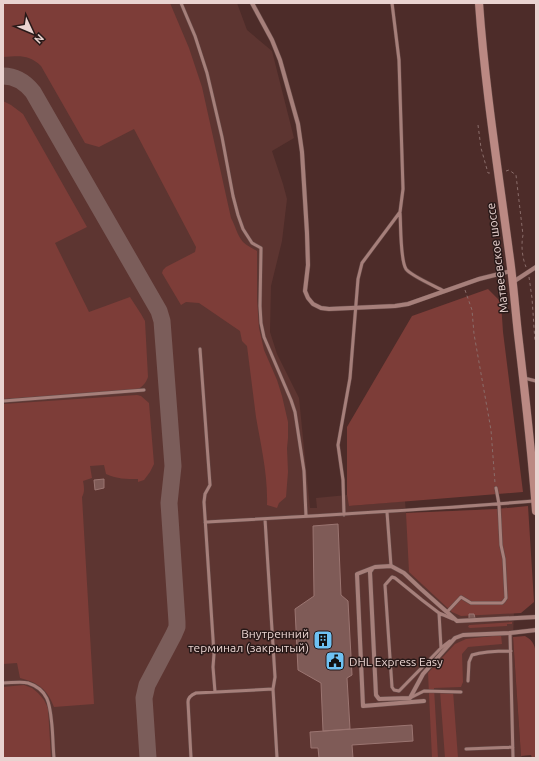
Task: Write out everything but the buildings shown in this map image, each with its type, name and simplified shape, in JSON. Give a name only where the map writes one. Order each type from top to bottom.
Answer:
[{"type":"main road","name":"Матвеевское шоссе","points":[[479,3],[488,96],[512,271],[518,332],[533,445],[536,511]]},
{"type":"street","points":[[252,3],[272,40],[280,60],[298,124],[302,152],[307,233],[308,265],[305,291],[313,304],[321,308],[329,309],[408,304],[444,290],[512,271]]},
{"type":"street","points":[[513,282],[536,267]]},
{"type":"street","points":[[424,701],[363,706],[357,574],[375,567],[392,566],[404,573],[455,620],[458,621],[536,617]]},
{"type":"street","points":[[372,569],[370,572],[376,695],[377,698],[381,700],[410,698],[423,674],[455,638],[463,635],[510,633],[536,630]]},
{"type":"lane","points":[[181,3],[195,36],[207,73],[238,215],[243,229],[252,243],[261,248],[261,323],[264,337],[295,412],[304,470],[306,516]]},
{"type":"lane","points":[[392,3],[399,60],[403,189],[400,212],[403,262],[407,270],[414,275],[444,290]]},
{"type":"lane","points":[[344,515],[343,480],[338,445],[350,378],[358,279],[362,263],[400,212]]},
{"type":"lane","points":[[200,349],[210,485],[205,494],[204,502],[215,692]]},
{"type":"lane","points":[[524,378],[536,381]]},
{"type":"lane","points":[[3,401],[144,390]]},
{"type":"lane","points":[[447,612],[461,597],[471,603],[502,602],[506,598],[504,559],[501,545],[496,488]]},
{"type":"lane","points":[[205,522],[344,515],[535,501]]},
{"type":"lane","points":[[387,512],[392,566]]},
{"type":"lane","points":[[265,519],[275,677],[273,689],[277,758]]},
{"type":"lane","points":[[455,620],[439,613],[395,578],[392,577],[385,585],[392,687],[394,690],[399,691],[441,648],[455,638]]},
{"type":"lane","points":[[439,613],[441,648]]},
{"type":"lane","points":[[510,633],[513,758]]},
{"type":"lane","points":[[468,681],[469,662],[472,655],[494,651],[511,651]]},
{"type":"lane","points":[[3,683],[27,682],[37,687],[44,693],[48,699],[50,707],[54,758]]},
{"type":"lane","points":[[191,758],[188,699],[191,695],[196,693],[273,689]]},
{"type":"lane","points":[[410,698],[424,691],[461,692]]},
{"type":"lane","points":[[466,750],[513,747]]},
{"type":"path","points":[[478,125],[481,148],[488,173],[509,170],[516,175],[522,235],[521,243],[532,298],[534,342]]},
{"type":"path","points":[[463,284],[472,310],[474,334],[491,430],[496,488]]},
{"type":"shaded area","points":[[3,3],[237,3],[247,30],[272,51],[294,138],[272,151],[287,199],[282,241],[271,286],[270,332],[277,354],[299,398],[310,508],[317,508],[316,498],[347,495],[350,506],[405,501],[406,513],[498,509],[507,507],[514,611],[513,637],[521,756],[524,758],[3,758]]},
{"type":"shaded area","points":[[3,3],[170,3],[189,48],[202,87],[231,218],[243,242],[257,251],[257,299],[259,328],[264,350],[282,396],[288,422],[288,472],[286,497],[279,503],[277,508],[267,505],[265,472],[247,346],[242,341],[240,331],[199,303],[186,302],[181,305],[162,273],[166,267],[195,252],[196,247],[134,129],[99,147],[85,143],[41,66],[32,59],[24,57],[3,57]]},
{"type":"shaded area","points":[[3,101],[23,114],[87,227],[55,243],[89,312],[130,297],[145,321],[148,377],[144,384],[137,390],[3,399]]},
{"type":"shaded area","points":[[488,289],[501,302],[503,332],[523,492],[349,506],[347,495],[347,427],[412,316]]},
{"type":"shaded area","points":[[137,395],[141,396],[149,403],[154,464],[150,472],[144,480],[138,482],[138,479],[114,477],[106,474],[104,465],[90,466],[92,478],[83,481],[84,491],[82,497],[94,704],[54,707],[42,688],[32,682],[20,678],[17,663],[3,664],[3,404]]},
{"type":"shaded area","points":[[528,506],[534,602],[521,613],[461,616],[452,612],[409,572],[406,513],[498,509]]},
{"type":"shaded area","points":[[512,622],[512,624],[507,624],[507,626],[468,627],[469,625]]},
{"type":"shaded area","points":[[501,635],[502,644],[468,647],[462,654],[463,682],[461,687],[434,688],[438,758],[432,758],[428,673],[455,644],[466,639]]},
{"type":"shaded area","points":[[525,636],[534,644],[536,656],[536,758],[532,758],[531,755],[521,756],[513,637]]},
{"type":"shaded area","points":[[24,685],[32,688],[38,693],[48,708],[51,758],[3,758],[3,687]]},
{"type":"shaded area","points":[[440,691],[453,691],[458,758],[445,758]]},
{"type":"taxiway","points":[[3,76],[20,80],[33,92],[159,311],[162,321],[173,466],[169,503],[177,627],[147,685],[144,698],[148,758]]},
{"type":"place","name":"Внутренний терминал (закрытый)","points":[[323,640]]},
{"type":"place","name":"DHL Express Easy","points":[[335,661]]}]
